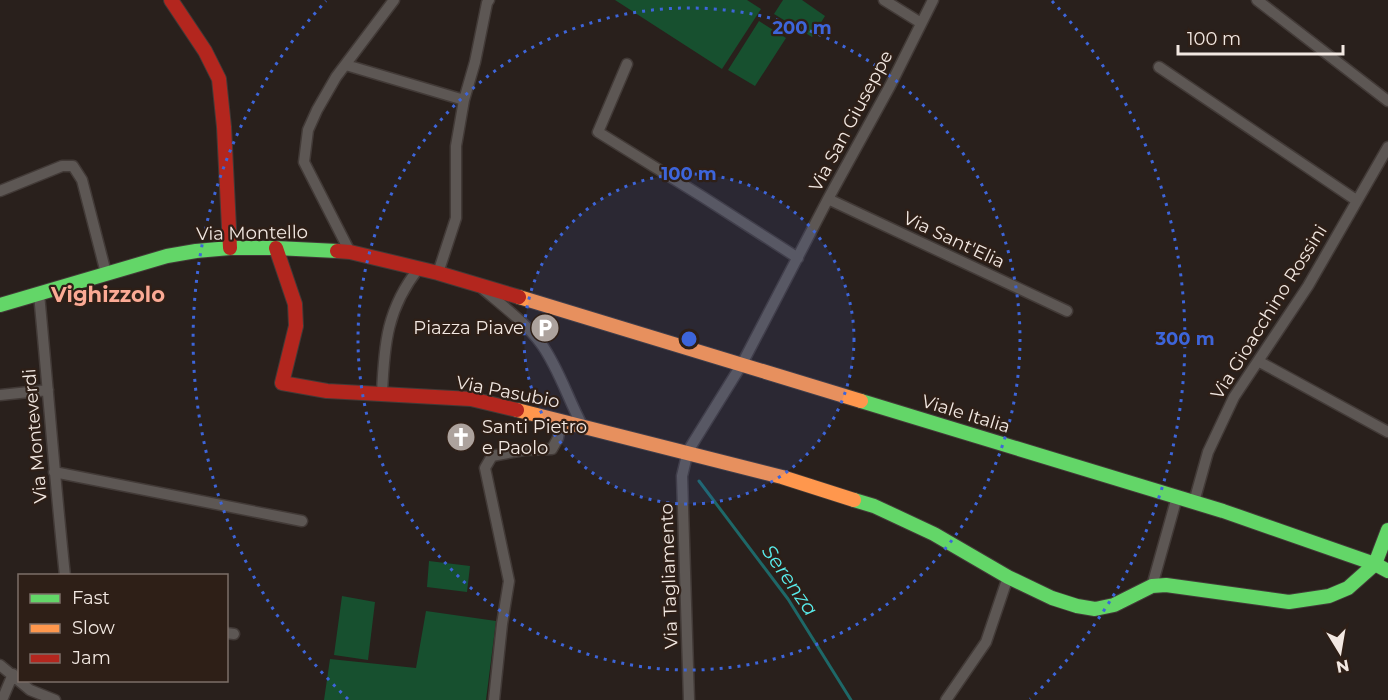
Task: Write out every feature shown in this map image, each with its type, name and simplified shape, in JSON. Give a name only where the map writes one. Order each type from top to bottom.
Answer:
[{"type":"street","points":[[171,0],[219,79],[231,248]]},
{"type":"street","points":[[351,252],[304,162],[308,130],[336,77],[394,0]]},
{"type":"street","points":[[489,0],[464,100],[456,146],[456,218],[438,273],[478,285],[542,345],[582,425]]},
{"type":"street","points":[[884,0],[921,23]]},
{"type":"street","name":"Via San Giuseppe","points":[[688,451],[742,364],[890,86],[933,0]]},
{"type":"street","points":[[1257,0],[1388,101]]},
{"type":"street","points":[[627,64],[598,132],[798,258]]},
{"type":"street","points":[[346,65],[464,100]]},
{"type":"street","points":[[1159,68],[1356,200]]},
{"type":"street","name":"Via Gioacchino Rossini","points":[[1194,502],[1208,452],[1234,397],[1308,286],[1388,147]]},
{"type":"street","points":[[0,191],[62,166],[73,166],[82,180],[106,273]]},
{"type":"street","name":"Via Sant'Elia","points":[[828,199],[1067,311]]},
{"type":"street","name":"Via Montello","points":[[0,305],[106,273],[196,250],[276,248],[351,252],[438,273]]},
{"type":"street","name":"Via Pasubio","points":[[276,248],[295,304],[296,326],[282,383],[327,391],[471,399],[688,451],[782,477],[874,506],[934,534],[1008,578],[1052,598],[1077,606],[1095,609],[1114,605],[1152,586]]},
{"type":"street","points":[[382,394],[384,356],[389,326],[396,305],[408,282],[419,268]]},
{"type":"street","name":"Viale Italia","points":[[478,285],[1223,511],[1375,564],[1388,571]]},
{"type":"street","name":"Via Monteverdi","points":[[39,294],[65,574]]},
{"type":"street","points":[[1258,361],[1388,432]]},
{"type":"street","points":[[0,395],[48,390]]},
{"type":"street","points":[[494,700],[509,581],[485,468],[492,456],[524,450],[552,449],[558,438],[561,420]]},
{"type":"street","name":"Via Tagliamento","points":[[688,451],[682,476],[689,700]]},
{"type":"street","points":[[54,472],[302,520]]},
{"type":"street","points":[[1177,497],[1152,586],[1166,585],[1289,602],[1329,596],[1348,588],[1375,564],[1388,530]]},
{"type":"street","points":[[946,700],[986,642],[1008,578]]},
{"type":"street","points":[[0,665],[18,679]]},
{"type":"street","points":[[3,700],[13,674]]},
{"type":"street","points":[[22,682],[30,690],[55,700]]},
{"type":"green space","points":[[615,0],[747,0],[761,9],[722,69]]},
{"type":"green space","points":[[783,0],[802,0],[825,16],[812,37],[774,14]]},
{"type":"green space","points":[[759,21],[786,38],[755,86],[728,70]]},
{"type":"green space","points":[[429,561],[470,566],[467,592],[427,587]]},
{"type":"green space","points":[[342,596],[375,602],[368,660],[334,655]]},
{"type":"green space","points":[[426,611],[496,621],[486,700],[324,700],[330,659],[416,668]]},
{"type":"waterway","name":"Serenza","points":[[699,481],[788,599],[851,700]]},
{"type":"traffic: fast","points":[[0,305],[167,256],[196,251],[230,248],[337,251]]},
{"type":"traffic: fast","points":[[861,401],[1223,511],[1375,564],[1388,571]]},
{"type":"traffic: fast","points":[[854,500],[874,506],[934,534],[1008,577],[1052,598],[1095,609],[1114,605],[1152,586],[1166,585],[1289,602],[1329,596],[1348,588],[1375,564],[1388,530]]},
{"type":"traffic: slow","points":[[519,297],[861,401]]},
{"type":"traffic: slow","points":[[517,410],[782,477],[854,500]]},
{"type":"traffic: jam","points":[[171,0],[205,51],[219,79],[224,127],[230,248]]},
{"type":"traffic: jam","points":[[276,248],[295,304],[296,326],[282,383],[327,391],[471,399],[517,410]]},
{"type":"traffic: jam","points":[[337,251],[438,273],[519,297]]},
{"type":"place","name":"Piazza Piave","points":[[545,328]]},
{"type":"place","name":"Santi Pietro e Paolo","points":[[461,437]]},
{"type":"district","name":"Vighizzolo","points":[[108,294]]}]
